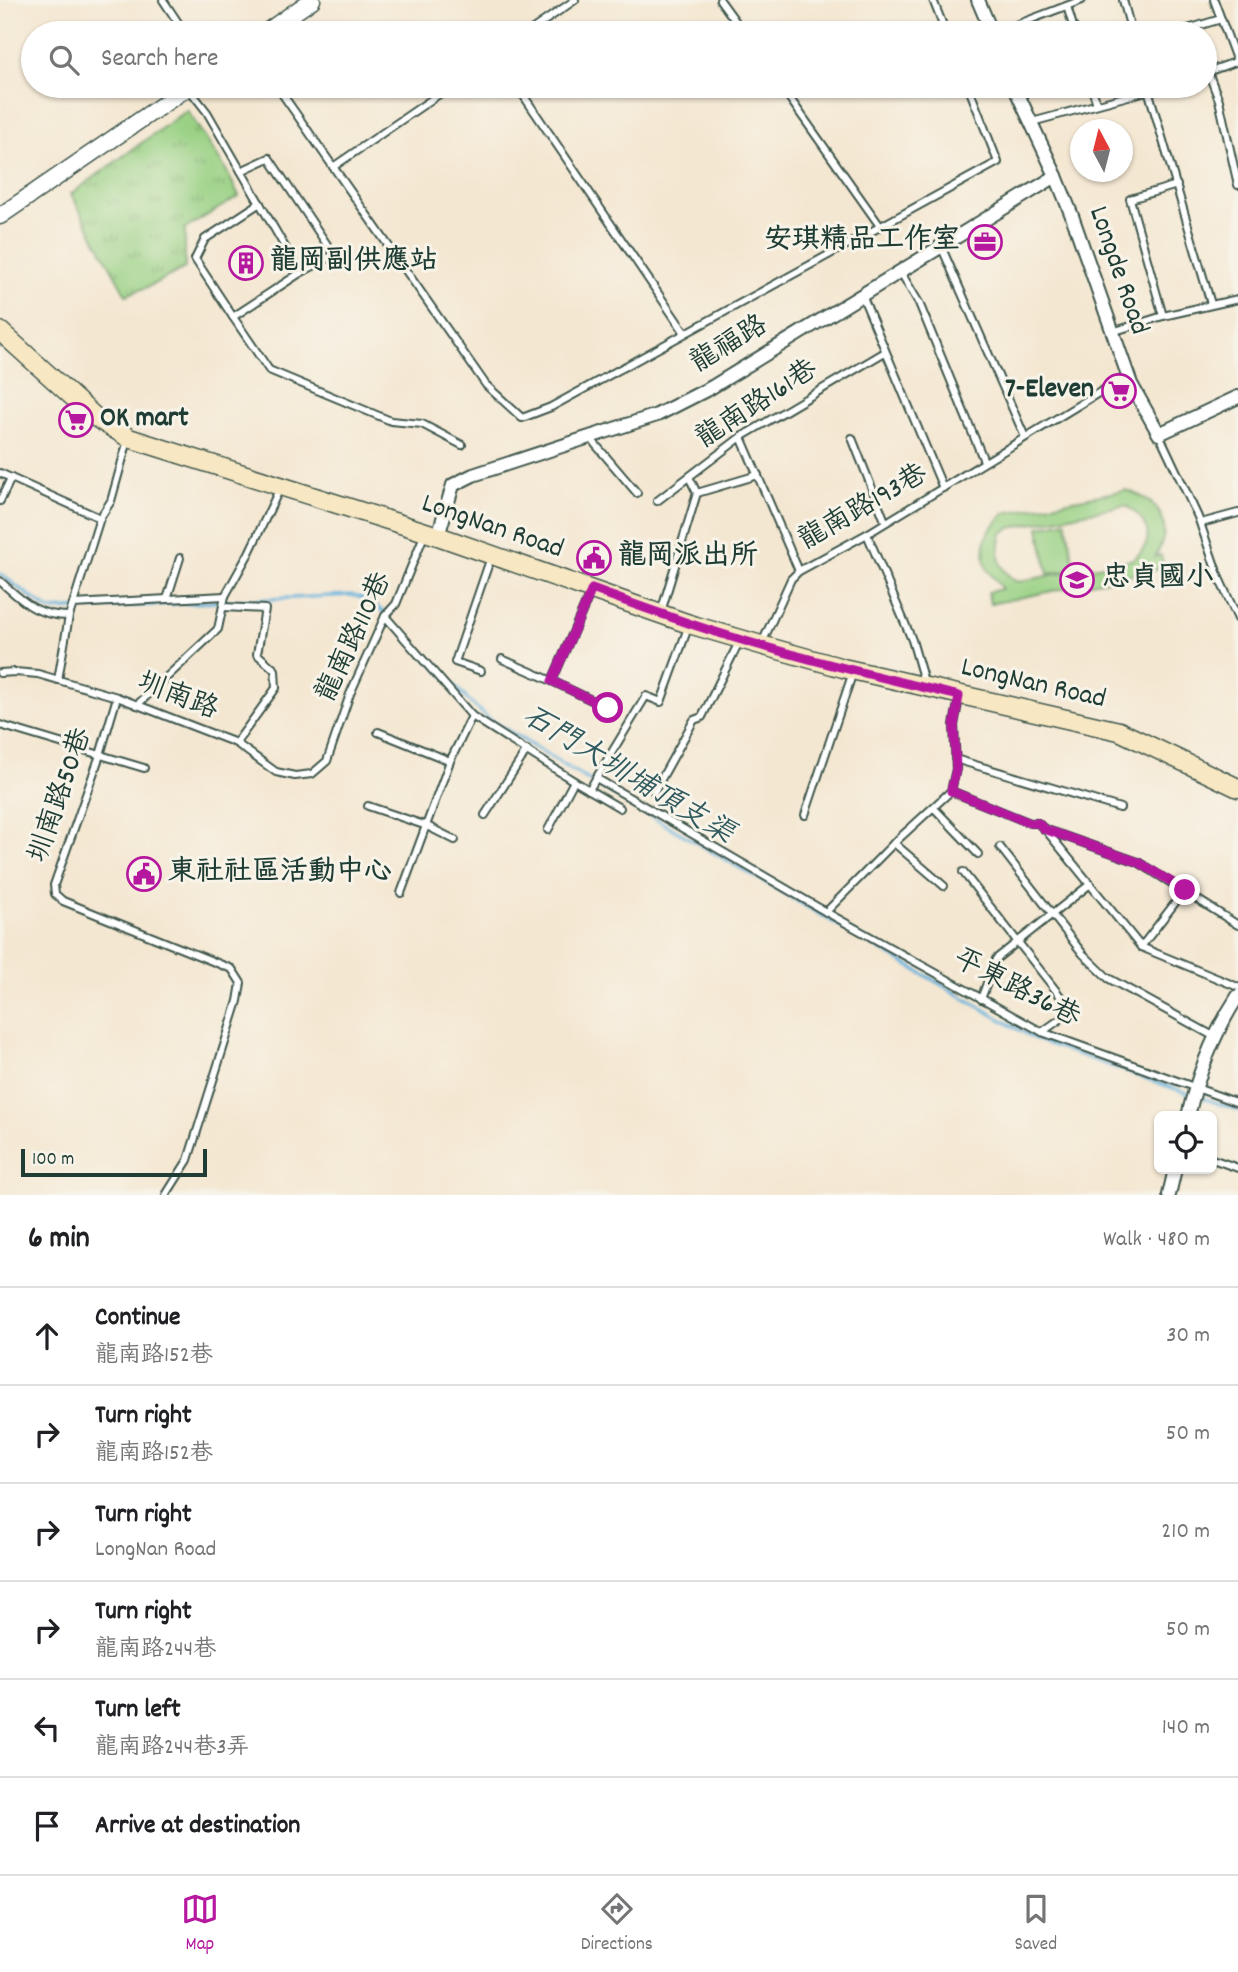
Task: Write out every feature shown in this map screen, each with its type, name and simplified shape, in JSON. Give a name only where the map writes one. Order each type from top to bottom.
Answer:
[{"type":"main road","name":"LongNan Road","points":[[0,331],[38,368],[95,416],[129,438],[432,534],[690,624],[853,670],[1119,731],[1238,788]]},
{"type":"street","points":[[282,21],[312,0]]},
{"type":"street","points":[[978,0],[988,21]]},
{"type":"street","points":[[0,216],[173,98]]},
{"type":"street","name":"Longde Road","points":[[1019,98],[1056,176],[1128,375],[1159,434]]},
{"type":"street","name":"龍福路","points":[[432,534],[453,485],[473,475],[657,415],[712,387],[1056,176]]},
{"type":"street","points":[[1159,434],[1238,397]]},
{"type":"street","points":[[1189,1111],[1194,1090],[1215,1037],[1238,996]]},
{"type":"street","points":[[1169,1195],[1174,1174]]},
{"type":"lane","points":[[163,0],[178,21]]},
{"type":"lane","points":[[544,21],[575,0]]},
{"type":"lane","points":[[720,0],[735,21]]},
{"type":"lane","points":[[933,0],[941,21]]},
{"type":"lane","points":[[1026,21],[1082,0]]},
{"type":"lane","points":[[1123,0],[1129,21]]},
{"type":"lane","points":[[1214,0],[1237,62],[1217,68]]},
{"type":"lane","points":[[1067,6],[1071,21]]},
{"type":"lane","points":[[1214,21],[1221,19]]},
{"type":"lane","points":[[1217,96],[1238,185]]},
{"type":"lane","points":[[197,98],[300,272]]},
{"type":"lane","points":[[285,98],[486,386],[522,418],[551,407],[998,162],[973,98]]},
{"type":"lane","points":[[333,167],[434,98]]},
{"type":"lane","points":[[525,98],[685,333]]},
{"type":"lane","points":[[789,98],[880,226]]},
{"type":"lane","points":[[1095,98],[1097,104]]},
{"type":"lane","points":[[1030,123],[1116,98]]},
{"type":"lane","points":[[1150,98],[1211,304]]},
{"type":"lane","points":[[233,317],[300,272],[334,255],[269,158],[241,171]]},
{"type":"lane","points":[[1163,316],[1130,199],[1177,185]]},
{"type":"lane","points":[[260,203],[205,239],[195,259],[269,370],[391,421],[422,424],[463,445]]},
{"type":"lane","points":[[941,246],[1025,437]]},
{"type":"lane","points":[[900,271],[919,303],[984,461]]},
{"type":"lane","points":[[862,295],[943,488]]},
{"type":"lane","points":[[1112,332],[1163,316],[1238,299]]},
{"type":"lane","name":"龍南路161巷","points":[[657,501],[741,437],[885,352]]},
{"type":"lane","name":"龍南路193巷","points":[[761,645],[791,579],[799,571],[867,534],[1128,375]]},
{"type":"lane","points":[[1159,434],[1201,523],[1219,578],[1238,619]]},
{"type":"lane","points":[[590,437],[637,493]]},
{"type":"lane","points":[[741,437],[799,571]]},
{"type":"lane","points":[[58,680],[69,616],[100,518],[111,501],[129,438]]},
{"type":"lane","points":[[852,438],[885,521]]},
{"type":"lane","points":[[0,472],[100,518]]},
{"type":"lane","points":[[697,493],[758,475]]},
{"type":"lane","points":[[661,613],[697,493],[689,477]]},
{"type":"lane","points":[[0,501],[11,478]]},
{"type":"lane","points":[[137,705],[218,629],[225,596],[281,486]]},
{"type":"lane","points":[[1201,523],[1238,513]]},
{"type":"lane","name":"龍南路110巷","points":[[327,761],[350,694],[385,616],[396,604],[432,534]]},
{"type":"lane","points":[[867,534],[912,640],[926,688]]},
{"type":"lane","points":[[481,671],[455,662],[492,555]]},
{"type":"lane","points":[[167,599],[180,558]]},
{"type":"lane","points":[[0,581],[27,605],[41,613],[69,616]]},
{"type":"lane","points":[[552,681],[592,589]]},
{"type":"lane","points":[[73,604],[225,596]]},
{"type":"lane","points":[[223,607],[265,608],[257,654],[275,670],[276,688],[236,743]]},
{"type":"lane","points":[[385,616],[471,716],[620,808]]},
{"type":"lane","points":[[589,790],[646,696],[662,702],[690,624]]},
{"type":"lane","points":[[654,792],[694,720],[702,717],[741,639]]},
{"type":"lane","points":[[502,659],[608,708]]},
{"type":"lane","points":[[805,815],[853,670]]},
{"type":"lane","name":"圳南路","points":[[0,673],[38,674],[117,697],[236,743],[276,772],[295,776],[312,774],[327,761]]},
{"type":"lane","points":[[826,912],[894,843],[951,791],[956,769],[954,726],[959,696]]},
{"type":"lane","name":"圳南路50巷","points":[[117,697],[100,755],[54,885],[55,894],[63,901],[232,969],[241,983],[238,1001],[188,1160],[166,1195]]},
{"type":"lane","points":[[401,893],[450,761],[471,716]]},
{"type":"lane","points":[[0,725],[144,768]]},
{"type":"lane","points":[[377,732],[450,761]]},
{"type":"lane","points":[[485,815],[527,750]]},
{"type":"lane","points":[[956,759],[1120,808]]},
{"type":"lane","name":"平東路36巷","points":[[596,778],[826,912],[1042,1032],[1194,1090],[1238,1103]]},
{"type":"lane","points":[[548,830],[574,781]]},
{"type":"lane","points":[[951,791],[1030,823],[1038,823],[1141,947],[1238,986]]},
{"type":"lane","points":[[368,806],[427,826],[455,840]]},
{"type":"lane","points":[[934,808],[978,854]]},
{"type":"lane","points":[[1044,829],[1138,862],[1238,925]]},
{"type":"lane","points":[[894,843],[944,886]]},
{"type":"lane","points":[[1000,847],[1083,954],[1108,978],[1215,1037]]},
{"type":"lane","points":[[962,872],[1072,1012],[1042,1032]]},
{"type":"lane","points":[[981,999],[996,959],[1089,885]]},
{"type":"lane","points":[[1141,947],[1185,890]]},
{"type":"lane","points":[[1217,1161],[1238,1168]]},
{"type":"green space","points":[[187,110],[225,168],[239,196],[185,229],[185,268],[126,295],[71,194]]},
{"type":"green space","points":[[1126,490],[1148,500],[1161,515],[1164,534],[1155,557],[1161,555],[1164,568],[990,604],[988,592],[1002,589],[987,569],[984,559],[985,542],[989,531],[1005,513]],"holes":[[[1125,505],[1144,523],[1148,538],[1146,545],[1133,559],[1017,582],[1005,572],[1000,561],[1002,533],[1010,528]]]},
{"type":"green space","points":[[1066,521],[1075,569],[1048,574],[1039,527]]},
{"type":"waterway","name":"石門大圳埔頂支渠","points":[[0,574],[49,610],[352,595],[366,599],[385,613]]},
{"type":"waterway","name":"石門大圳埔頂支渠","points":[[398,627],[489,719],[580,775],[1035,1039],[1190,1094]]},
{"type":"waterway","name":"石門大圳埔頂支渠","points":[[1197,1096],[1238,1110]]},
{"type":"place","name":"安琪精品工作室","points":[[985,242]]},
{"type":"place","name":"龍岡副供應站","points":[[246,263]]},
{"type":"place","name":"7-Eleven","points":[[1119,391]]},
{"type":"place","name":"OK mart","points":[[76,420]]},
{"type":"place","name":"龍岡派出所","points":[[594,558]]},
{"type":"place","name":"忠貞國小","points":[[1077,580]]},
{"type":"place","name":"東社社區活動中心","points":[[144,874]]},
{"type":"route","points":[[608,708],[552,681],[592,589],[690,624],[761,645],[959,696],[954,726],[956,769],[951,791],[1030,823],[1038,823],[1044,829],[1138,862],[1185,890]]}]
